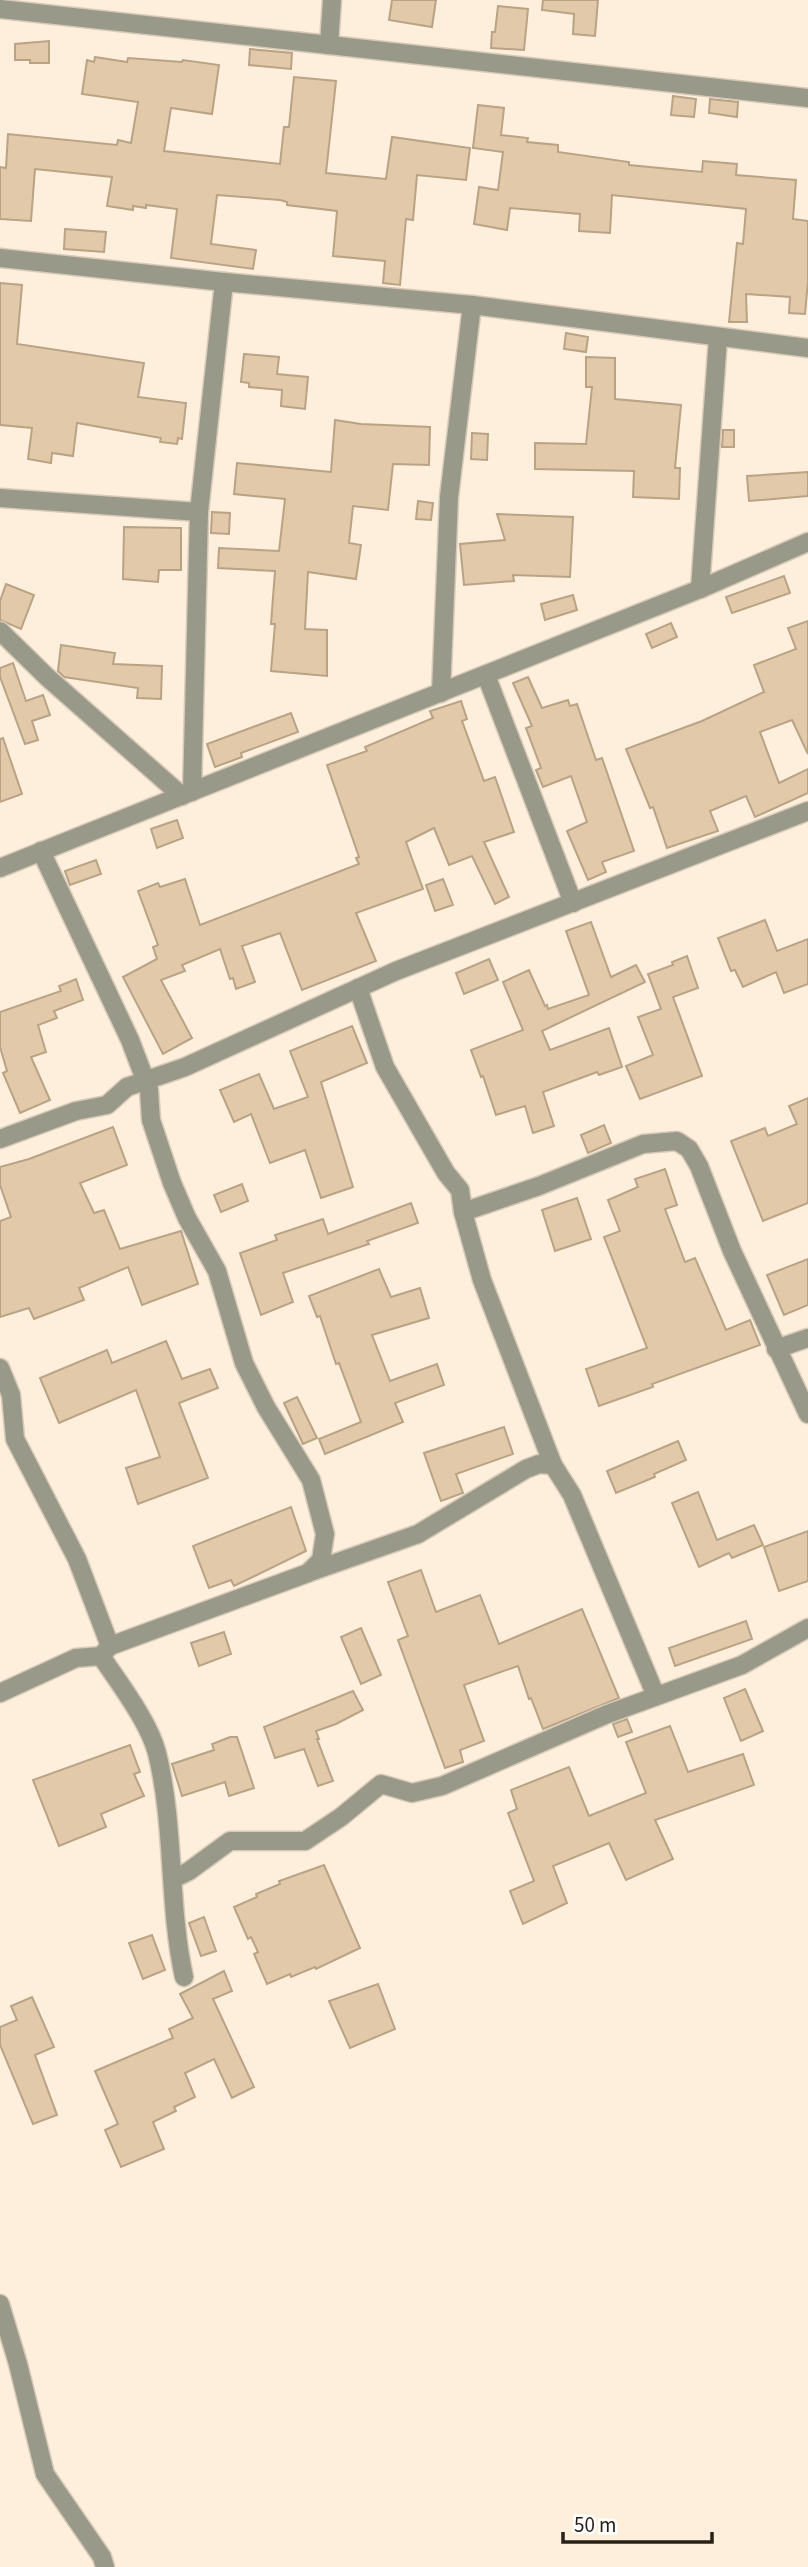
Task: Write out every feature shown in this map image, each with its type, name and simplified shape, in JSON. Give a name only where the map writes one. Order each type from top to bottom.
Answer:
[{"type":"street","points":[[329,45],[332,0]]},
{"type":"street","points":[[0,9],[808,98]]},
{"type":"street","points":[[0,258],[472,305],[808,348]]},
{"type":"street","points":[[187,794],[199,512],[224,282]]},
{"type":"street","points":[[441,693],[449,497],[472,305]]},
{"type":"street","points":[[701,589],[718,338]]},
{"type":"street","points":[[0,498],[199,512]]},
{"type":"street","points":[[0,868],[701,589],[808,542]]},
{"type":"street","points":[[0,631],[47,677],[187,794]]},
{"type":"street","points":[[486,675],[573,903]]},
{"type":"street","points":[[0,1139],[76,1111],[107,1105],[127,1087],[185,1067],[396,971],[808,811]]},
{"type":"street","points":[[41,851],[130,1040],[149,1090],[151,1120],[172,1183],[187,1218],[216,1271],[244,1363],[266,1407],[311,1480],[325,1534],[321,1560],[308,1573]]},
{"type":"street","points":[[358,988],[385,1067],[446,1173],[460,1190],[463,1212],[482,1280],[553,1465],[572,1495],[656,1696]]},
{"type":"street","points":[[463,1212],[539,1186],[643,1144],[677,1140],[690,1149],[699,1166],[732,1251],[808,1414]]},
{"type":"street","points":[[776,1349],[808,1338]]},
{"type":"street","points":[[0,1368],[11,1395],[15,1439],[77,1559],[106,1651],[157,1751],[173,1879],[178,1952],[184,1977]]},
{"type":"street","points":[[0,1693],[76,1658],[106,1651],[308,1573],[418,1534],[526,1469],[539,1464],[553,1465]]},
{"type":"street","points":[[173,1879],[230,1842],[305,1841],[381,1784],[411,1793],[442,1786],[605,1715],[742,1665],[808,1628]]},
{"type":"street","points":[[0,2304],[46,2474],[102,2557],[105,2567]]},
{"type":"building","points":[[392,0],[436,0],[432,27],[389,20]]},
{"type":"building","points":[[543,0],[598,0],[595,36],[573,34],[574,14],[542,10]]},
{"type":"building","points":[[498,6],[528,9],[524,50],[491,48]]},
{"type":"building","points":[[49,41],[49,63],[15,60],[15,44]]},
{"type":"building","points":[[250,49],[292,53],[291,69],[249,65]]},
{"type":"building","points":[[95,57],[127,62],[128,58],[183,60],[219,65],[212,114],[171,108],[164,151],[280,164],[284,127],[289,127],[294,77],[336,81],[326,173],[386,179],[392,137],[470,148],[466,180],[417,175],[413,220],[406,219],[400,285],[383,283],[385,261],[333,256],[337,211],[287,205],[287,202],[280,200],[217,195],[211,244],[256,250],[253,269],[171,258],[177,209],[146,205],[146,208],[133,206],[133,210],[107,206],[112,177],[35,169],[31,221],[0,219],[0,167],[6,168],[8,134],[117,145],[118,140],[131,143],[138,102],[82,94],[87,60],[94,62]]},
{"type":"building","points":[[673,96],[696,99],[694,117],[671,115]]},
{"type":"building","points":[[710,99],[738,102],[737,117],[709,113]]},
{"type":"building","points":[[478,105],[504,108],[501,135],[528,138],[527,142],[558,145],[558,152],[629,162],[629,165],[702,172],[703,161],[737,164],[736,175],[796,180],[793,219],[808,221],[805,314],[789,313],[790,297],[746,294],[747,322],[729,322],[737,243],[743,244],[746,209],[612,195],[610,233],[579,231],[580,214],[510,208],[507,230],[474,224],[479,187],[498,190],[503,152],[473,148]]},
{"type":"building","points":[[65,229],[106,232],[104,252],[64,249]]},
{"type":"building","points":[[0,283],[22,285],[17,344],[144,363],[138,397],[186,403],[182,439],[178,438],[177,444],[160,442],[161,438],[77,423],[73,456],[52,453],[51,463],[28,459],[32,428],[0,425]]},
{"type":"building","points":[[566,333],[588,337],[586,352],[564,349]]},
{"type":"building","points":[[244,354],[279,357],[277,374],[308,377],[305,409],[281,406],[282,390],[249,387],[249,383],[241,382]]},
{"type":"building","points":[[586,357],[615,358],[615,399],[681,405],[675,468],[680,468],[679,499],[633,497],[634,471],[535,469],[535,443],[586,444],[592,387],[586,387]]},
{"type":"building","points":[[335,420],[430,427],[429,465],[393,464],[388,510],[353,506],[349,543],[361,545],[356,579],[308,572],[305,629],[327,630],[327,676],[271,671],[275,624],[271,624],[275,571],[218,568],[219,548],[279,551],[285,499],[234,494],[237,463],[331,472]]},
{"type":"building","points":[[723,430],[734,430],[734,447],[722,447]]},
{"type":"building","points":[[472,433],[488,434],[487,460],[471,459]]},
{"type":"building","points":[[808,472],[808,496],[749,501],[747,476]]},
{"type":"building","points":[[418,501],[433,503],[431,520],[416,519]]},
{"type":"building","points":[[212,512],[230,513],[229,534],[211,533]]},
{"type":"building","points":[[497,514],[573,517],[570,577],[513,575],[514,581],[464,585],[460,544],[505,540]]},
{"type":"building","points":[[124,527],[181,528],[181,570],[159,570],[158,582],[123,579]]},
{"type":"building","points":[[784,576],[790,593],[732,613],[726,597]]},
{"type":"building","points":[[6,584],[34,595],[21,629],[0,620],[0,601]]},
{"type":"building","points":[[573,595],[577,610],[545,620],[541,604]]},
{"type":"building","points":[[808,621],[808,754],[792,720],[760,732],[779,783],[808,769],[808,793],[755,817],[746,796],[710,811],[718,831],[667,848],[653,807],[650,808],[626,749],[702,721],[764,692],[754,665],[796,649],[788,628]]},
{"type":"building","points":[[671,623],[677,637],[652,648],[646,634]]},
{"type":"building","points":[[61,645],[115,653],[113,664],[162,666],[161,699],[137,698],[138,688],[64,677],[58,671]]},
{"type":"building","points":[[13,663],[26,701],[43,695],[50,715],[32,721],[38,740],[25,744],[0,677],[0,668]]},
{"type":"building","points":[[528,677],[542,708],[568,700],[570,706],[577,704],[596,760],[602,758],[634,851],[602,862],[606,872],[588,880],[567,831],[587,822],[571,776],[543,787],[536,770],[541,768],[526,728],[532,726],[513,683]]},
{"type":"building","points":[[461,701],[467,719],[462,721],[484,781],[495,777],[514,832],[484,842],[509,897],[495,904],[472,856],[449,865],[434,828],[406,842],[423,889],[356,913],[376,961],[302,990],[280,933],[242,946],[255,982],[236,989],[220,949],[182,965],[185,971],[161,980],[192,1038],[163,1054],[123,977],[157,959],[153,947],[158,945],[138,891],[158,883],[160,887],[185,879],[200,925],[359,864],[356,858],[359,857],[327,765],[367,751],[365,747],[433,718],[430,711]]},
{"type":"building","points":[[291,713],[298,732],[241,753],[242,757],[215,767],[207,744]]},
{"type":"building","points":[[3,738],[22,794],[0,802],[0,739]]},
{"type":"building","points":[[177,820],[183,838],[157,848],[151,829]]},
{"type":"building","points":[[96,860],[101,874],[70,885],[65,871]]},
{"type":"building","points":[[443,879],[453,905],[435,911],[426,885]]},
{"type":"building","points":[[765,920],[777,951],[808,939],[808,984],[784,993],[776,972],[743,987],[735,970],[731,971],[718,938]]},
{"type":"building","points":[[591,922],[611,977],[636,965],[645,982],[542,1031],[550,1050],[609,1028],[622,1067],[599,1075],[597,1072],[543,1092],[554,1126],[533,1133],[525,1106],[496,1115],[471,1050],[523,1030],[503,982],[529,970],[548,1009],[589,995],[566,931]]},
{"type":"building","points":[[687,956],[698,988],[673,997],[702,1076],[640,1099],[626,1066],[653,1055],[638,1017],[661,1009],[648,974],[673,965],[672,962]]},
{"type":"building","points":[[489,959],[498,980],[464,994],[456,973]]},
{"type":"building","points":[[76,979],[83,1000],[54,1011],[57,1018],[38,1025],[46,1052],[31,1057],[50,1100],[20,1113],[3,1073],[7,1071],[0,1047],[0,1012],[61,991],[59,986]]},
{"type":"building","points":[[352,1026],[367,1063],[321,1082],[353,1187],[321,1198],[305,1150],[270,1163],[251,1114],[234,1122],[220,1090],[259,1074],[274,1109],[308,1097],[290,1051]]},
{"type":"building","points":[[808,1098],[808,1203],[763,1221],[731,1141],[765,1128],[768,1136],[797,1124],[789,1106]]},
{"type":"building","points":[[604,1125],[611,1143],[588,1153],[581,1135]]},
{"type":"building","points":[[113,1127],[127,1165],[80,1183],[94,1213],[104,1210],[120,1249],[181,1231],[198,1284],[142,1305],[128,1267],[79,1288],[84,1300],[34,1319],[29,1308],[0,1317],[0,1221],[11,1217],[0,1185],[0,1167],[29,1159]]},
{"type":"building","points":[[665,1169],[677,1205],[665,1209],[685,1262],[695,1258],[726,1330],[750,1320],[760,1345],[599,1406],[586,1369],[647,1348],[604,1237],[620,1231],[608,1200],[638,1187],[635,1179]]},
{"type":"building","points":[[242,1184],[248,1201],[221,1212],[214,1195]]},
{"type":"building","points":[[577,1198],[591,1239],[555,1251],[542,1210]]},
{"type":"building","points":[[411,1203],[418,1223],[367,1241],[369,1244],[283,1273],[293,1302],[261,1315],[240,1253],[277,1240],[275,1235],[323,1219],[328,1234]]},
{"type":"building","points":[[808,1259],[808,1305],[784,1315],[767,1275]]},
{"type":"building","points":[[379,1269],[391,1297],[420,1288],[429,1318],[372,1335],[390,1381],[437,1364],[444,1385],[395,1403],[403,1422],[325,1454],[319,1439],[361,1422],[339,1363],[336,1364],[320,1316],[317,1317],[309,1296]]},
{"type":"building","points":[[166,1341],[182,1379],[210,1369],[218,1388],[179,1403],[208,1478],[138,1504],[126,1468],[160,1457],[136,1390],[59,1423],[40,1378],[107,1350],[112,1363]]},
{"type":"building","points":[[297,1397],[317,1438],[303,1444],[284,1403]]},
{"type":"building","points":[[504,1427],[513,1454],[456,1474],[463,1493],[441,1501],[424,1453]]},
{"type":"building","points":[[678,1441],[686,1460],[654,1474],[655,1477],[616,1493],[607,1471]]},
{"type":"building","points":[[698,1492],[717,1540],[754,1525],[763,1545],[732,1558],[729,1553],[699,1567],[672,1503]]},
{"type":"building","points":[[291,1507],[306,1551],[234,1586],[231,1580],[209,1588],[193,1546]]},
{"type":"building","points":[[808,1531],[808,1581],[779,1591],[764,1547]]},
{"type":"building","points":[[421,1570],[436,1612],[480,1595],[499,1644],[582,1609],[619,1698],[543,1729],[518,1666],[464,1685],[484,1741],[460,1750],[463,1762],[445,1768],[398,1640],[408,1636],[388,1582]]},
{"type":"building","points":[[746,1621],[752,1639],[675,1666],[669,1648]]},
{"type":"building","points":[[361,1628],[381,1675],[361,1684],[341,1637]]},
{"type":"building","points":[[224,1632],[231,1654],[199,1666],[191,1643]]},
{"type":"building","points":[[745,1689],[763,1731],[741,1741],[724,1698]]},
{"type":"building","points":[[353,1691],[363,1710],[316,1731],[333,1781],[318,1786],[304,1749],[275,1758],[264,1727]]},
{"type":"building","points":[[627,1719],[632,1732],[618,1737],[613,1724]]},
{"type":"building","points":[[670,1726],[688,1772],[743,1754],[754,1785],[655,1820],[673,1859],[626,1880],[609,1843],[553,1866],[567,1903],[523,1924],[510,1891],[534,1881],[508,1813],[517,1809],[511,1790],[569,1767],[589,1816],[646,1793],[626,1742]]},
{"type":"building","points":[[237,1737],[254,1788],[229,1796],[225,1782],[182,1796],[172,1764],[214,1750],[212,1744]]},
{"type":"building","points":[[130,1745],[140,1772],[134,1774],[144,1796],[101,1814],[106,1827],[59,1846],[33,1780]]},
{"type":"building","points":[[324,1865],[360,1948],[316,1969],[315,1967],[291,1977],[290,1974],[267,1984],[254,1954],[258,1952],[251,1937],[248,1939],[234,1907],[280,1884],[279,1881]]},
{"type":"building","points":[[204,1917],[216,1951],[201,1956],[189,1923]]},
{"type":"building","points":[[152,1935],[165,1970],[143,1979],[129,1943]]},
{"type":"building","points":[[224,1971],[232,1991],[213,1999],[254,2087],[232,2098],[214,2059],[185,2073],[195,2097],[174,2107],[176,2111],[153,2122],[164,2149],[121,2167],[105,2130],[118,2124],[95,2071],[173,2038],[169,2029],[193,2018],[180,1994]]},
{"type":"building","points":[[378,1984],[395,2029],[350,2048],[329,2001]]},
{"type":"building","points":[[32,1997],[54,2047],[35,2055],[57,2115],[33,2124],[0,2045],[0,2027],[17,2020],[11,2006]]}]
